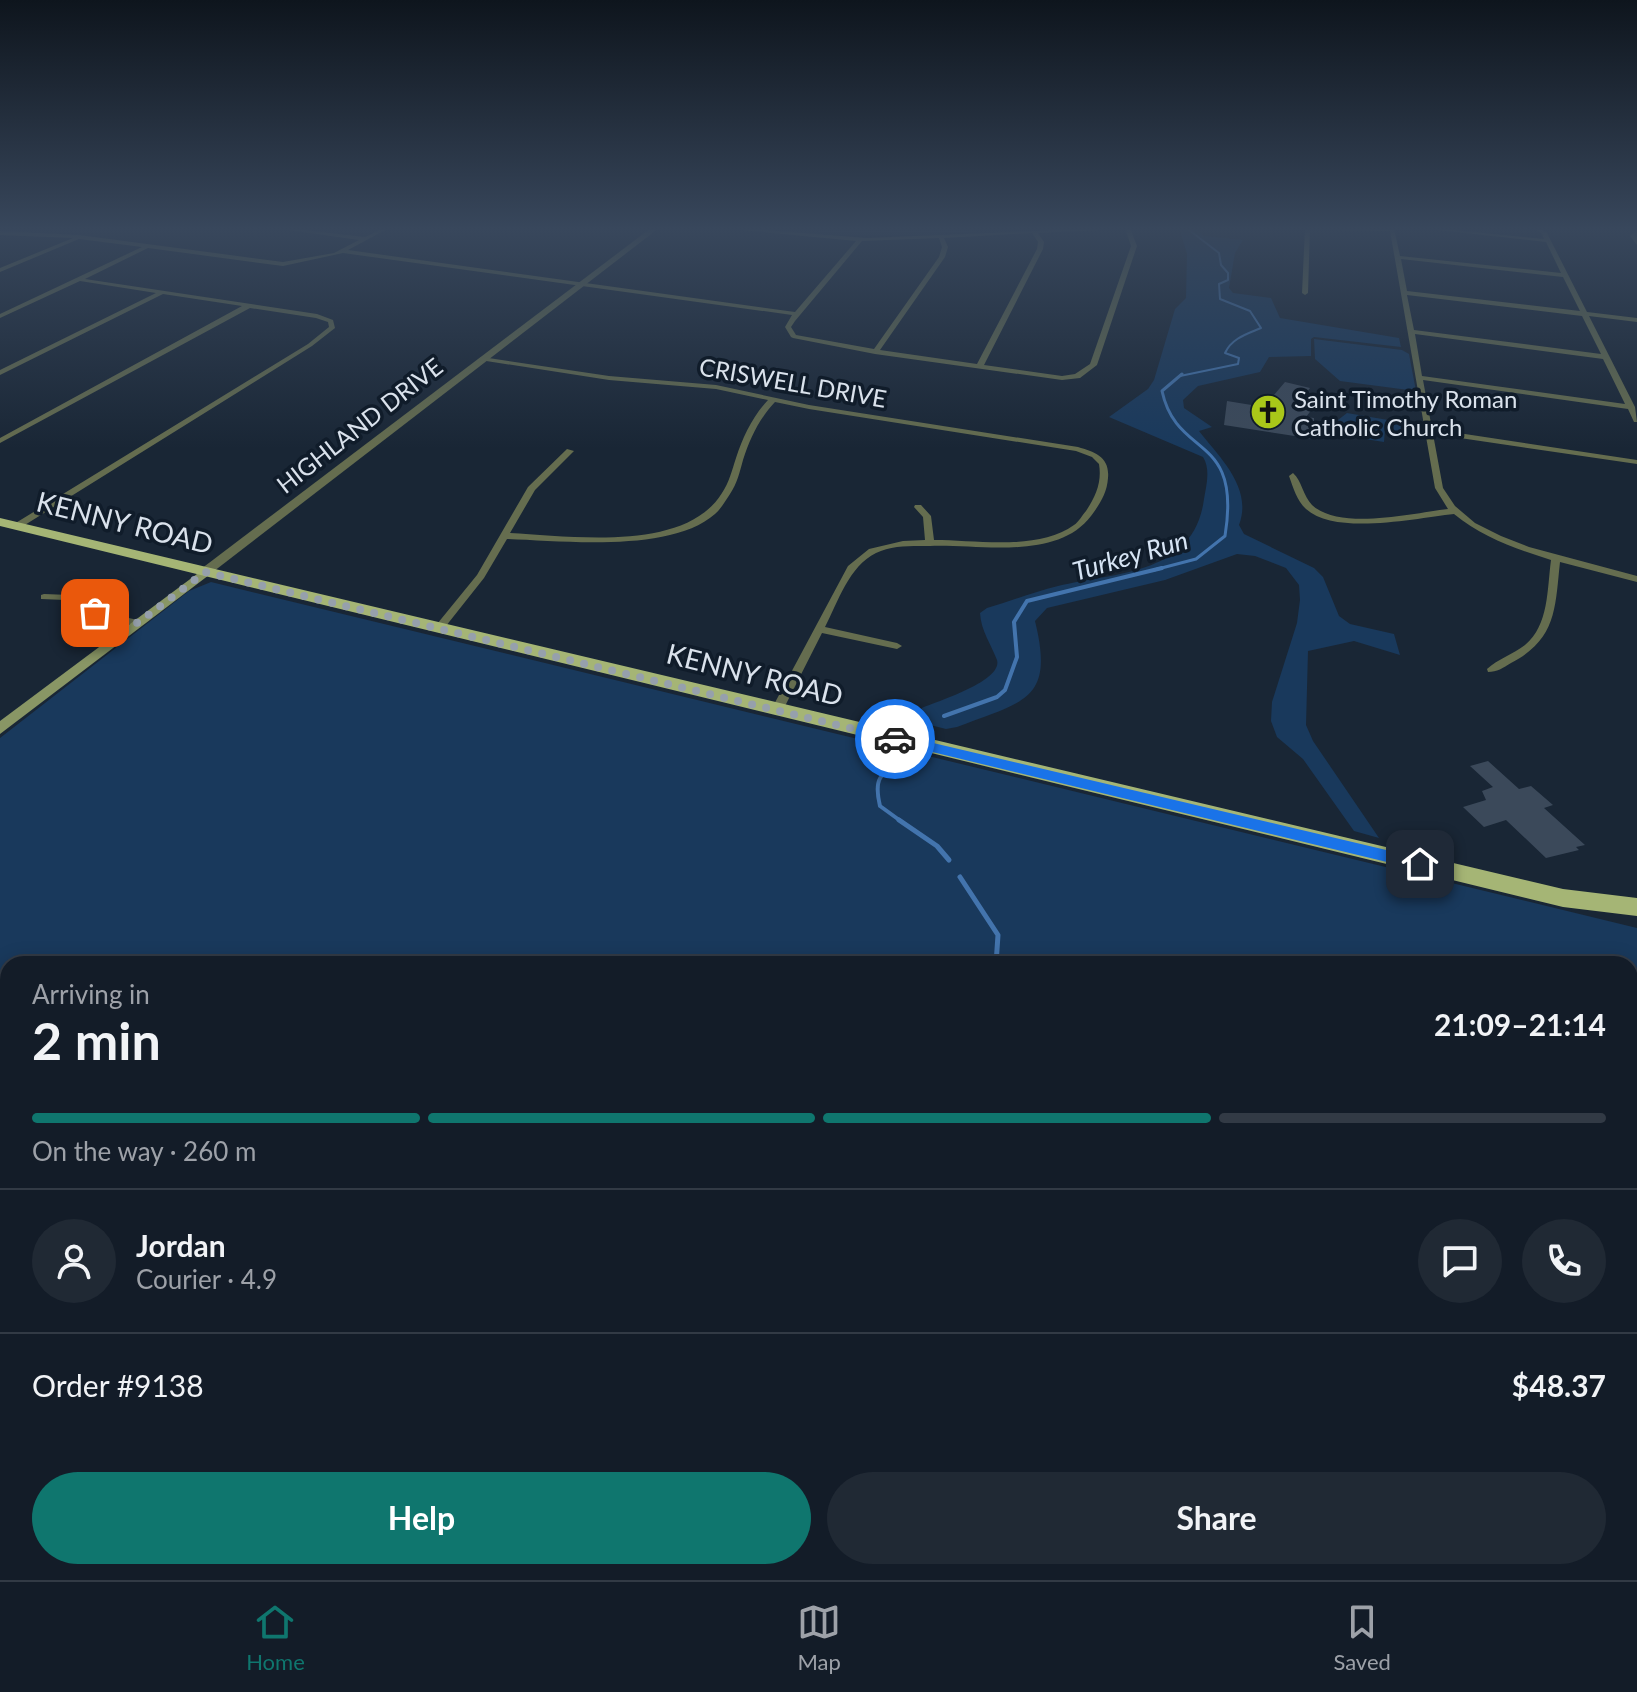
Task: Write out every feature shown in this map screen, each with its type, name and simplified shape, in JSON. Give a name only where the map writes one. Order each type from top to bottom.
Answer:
[{"type":"main road","name":"KENNY ROAD","points":[[0,522],[1563,898],[1637,907]]},
{"type":"main road","points":[[0,729],[205,572]]},
{"type":"main road","points":[[1563,898],[1637,922]]},
{"type":"street","points":[[0,316],[32,302]]},
{"type":"street","points":[[0,373],[143,302]]},
{"type":"street","points":[[17,526],[329,333],[333,323],[317,316],[222,302]]},
{"type":"street","name":"HIGHLAND DRIVE","points":[[205,572],[557,302]]},
{"type":"street","points":[[708,302],[797,314]]},
{"type":"street","points":[[807,302],[788,327],[791,334],[811,342],[1044,377],[1077,376],[1093,365],[1115,302]]},
{"type":"street","points":[[875,352],[910,302]]},
{"type":"street","points":[[979,367],[1013,302]]},
{"type":"street","points":[[1408,302],[1439,488],[1454,511],[1487,534],[1637,579]]},
{"type":"street","points":[[1480,302],[1637,320]]},
{"type":"street","points":[[1578,302],[1637,420]]},
{"type":"street","points":[[0,441],[248,306]]},
{"type":"street","points":[[1413,332],[1605,357]]},
{"type":"street","name":"CRISWELL DRIVE","points":[[482,359],[609,378],[716,387],[1078,449],[1095,455],[1103,464],[1105,473],[1093,510],[1059,535],[1001,546],[930,543]]},
{"type":"street","points":[[1421,378],[1631,407]]},
{"type":"street","points":[[505,536],[645,537],[689,526],[721,504],[750,426],[774,399]]},
{"type":"street","points":[[1431,436],[1637,462]]},
{"type":"street","points":[[438,629],[468,596],[531,489],[570,451]]},
{"type":"street","points":[[1293,476],[1309,508],[1331,517],[1374,521],[1454,511]]},
{"type":"street","points":[[777,710],[851,568],[863,554],[893,543],[930,543],[927,516],[918,507]]},
{"type":"street","points":[[1492,669],[1523,654],[1543,637],[1556,556]]},
{"type":"street","points":[[44,597],[67,597],[95,613],[138,623]]},
{"type":"street","points":[[819,629],[897,646]]},
{"type":"shaded area","points":[[1182,302],[1273,302],[1280,318],[1399,338],[1401,347],[1314,337],[1311,339],[1311,356],[1269,357],[1260,372],[1198,386],[1183,400],[1184,408],[1212,427],[1199,431],[1225,463],[1238,486],[1242,498],[1239,525],[1244,534],[1314,568],[1323,577],[1339,616],[1350,624],[1394,634],[1400,655],[1354,641],[1308,651],[1306,725],[1313,741],[1379,838],[1354,831],[1303,759],[1277,737],[1271,721],[1272,702],[1297,623],[1299,585],[1286,568],[1255,556],[1237,554],[1165,580],[1047,608],[1035,621],[1041,668],[1037,683],[1028,695],[1000,711],[957,727],[946,729],[918,722],[916,716],[922,708],[980,683],[996,668],[997,660],[981,620],[980,613],[987,608],[1058,586],[1149,566],[1185,543],[1197,524],[1207,478],[1203,457],[1109,417],[1148,389],[1154,380],[1175,309]]},
{"type":"shaded area","points":[[1314,339],[1402,350],[1409,354],[1416,391],[1340,381],[1315,359]]},
{"type":"shaded area","points":[[1347,413],[1388,420],[1408,427],[1409,433],[1385,430],[1384,442],[1327,433],[1329,427]]},
{"type":"shaded area","points":[[211,582],[1637,928],[1637,956],[0,956],[0,738],[189,591]]},
{"type":"building","name":"Saint Timothy Roman Catholic Church","points":[[1285,382],[1310,388],[1304,396],[1319,400],[1306,417],[1314,418],[1314,439],[1224,425],[1227,401],[1264,407]]},
{"type":"building","points":[[1488,761],[1519,789],[1531,786],[1553,805],[1544,808],[1585,845],[1576,847],[1579,850],[1546,858],[1506,820],[1484,827],[1463,807],[1486,800],[1482,791],[1493,787],[1470,766]]},
{"type":"waterway","name":"Turkey Run","points":[[1180,376],[1238,364],[1239,358],[1225,353],[1228,348],[1240,337],[1261,328],[1250,311],[1227,302]]},
{"type":"waterway","name":"Turkey Run","points":[[1157,569],[1196,559],[1225,536],[1228,503],[1224,479],[1206,450],[1181,428],[1170,413],[1162,391],[1182,374]]},
{"type":"waterway","name":"Turkey Run","points":[[1157,569],[1162,568]]},
{"type":"waterway","name":"Turkey Run","points":[[944,716],[997,697],[1005,690],[1017,657],[1014,622],[1027,601],[1157,569]]},
{"type":"waterway","name":"Turkey Run","points":[[902,822],[880,806],[878,787],[882,775],[910,757]]},
{"type":"waterway","name":"Turkey Run","points":[[899,820],[937,846],[949,860]]},
{"type":"waterway","name":"Turkey Run","points":[[960,877],[998,935],[997,956]]},
{"type":"way so far","points":[[95,613],[138,623],[205,572],[895,739]]},
{"type":"place","name":"Saint Timothy Roman Catholic Church","points":[[1268,412]]},
{"type":"route","points":[[895,739],[1420,864]]}]
